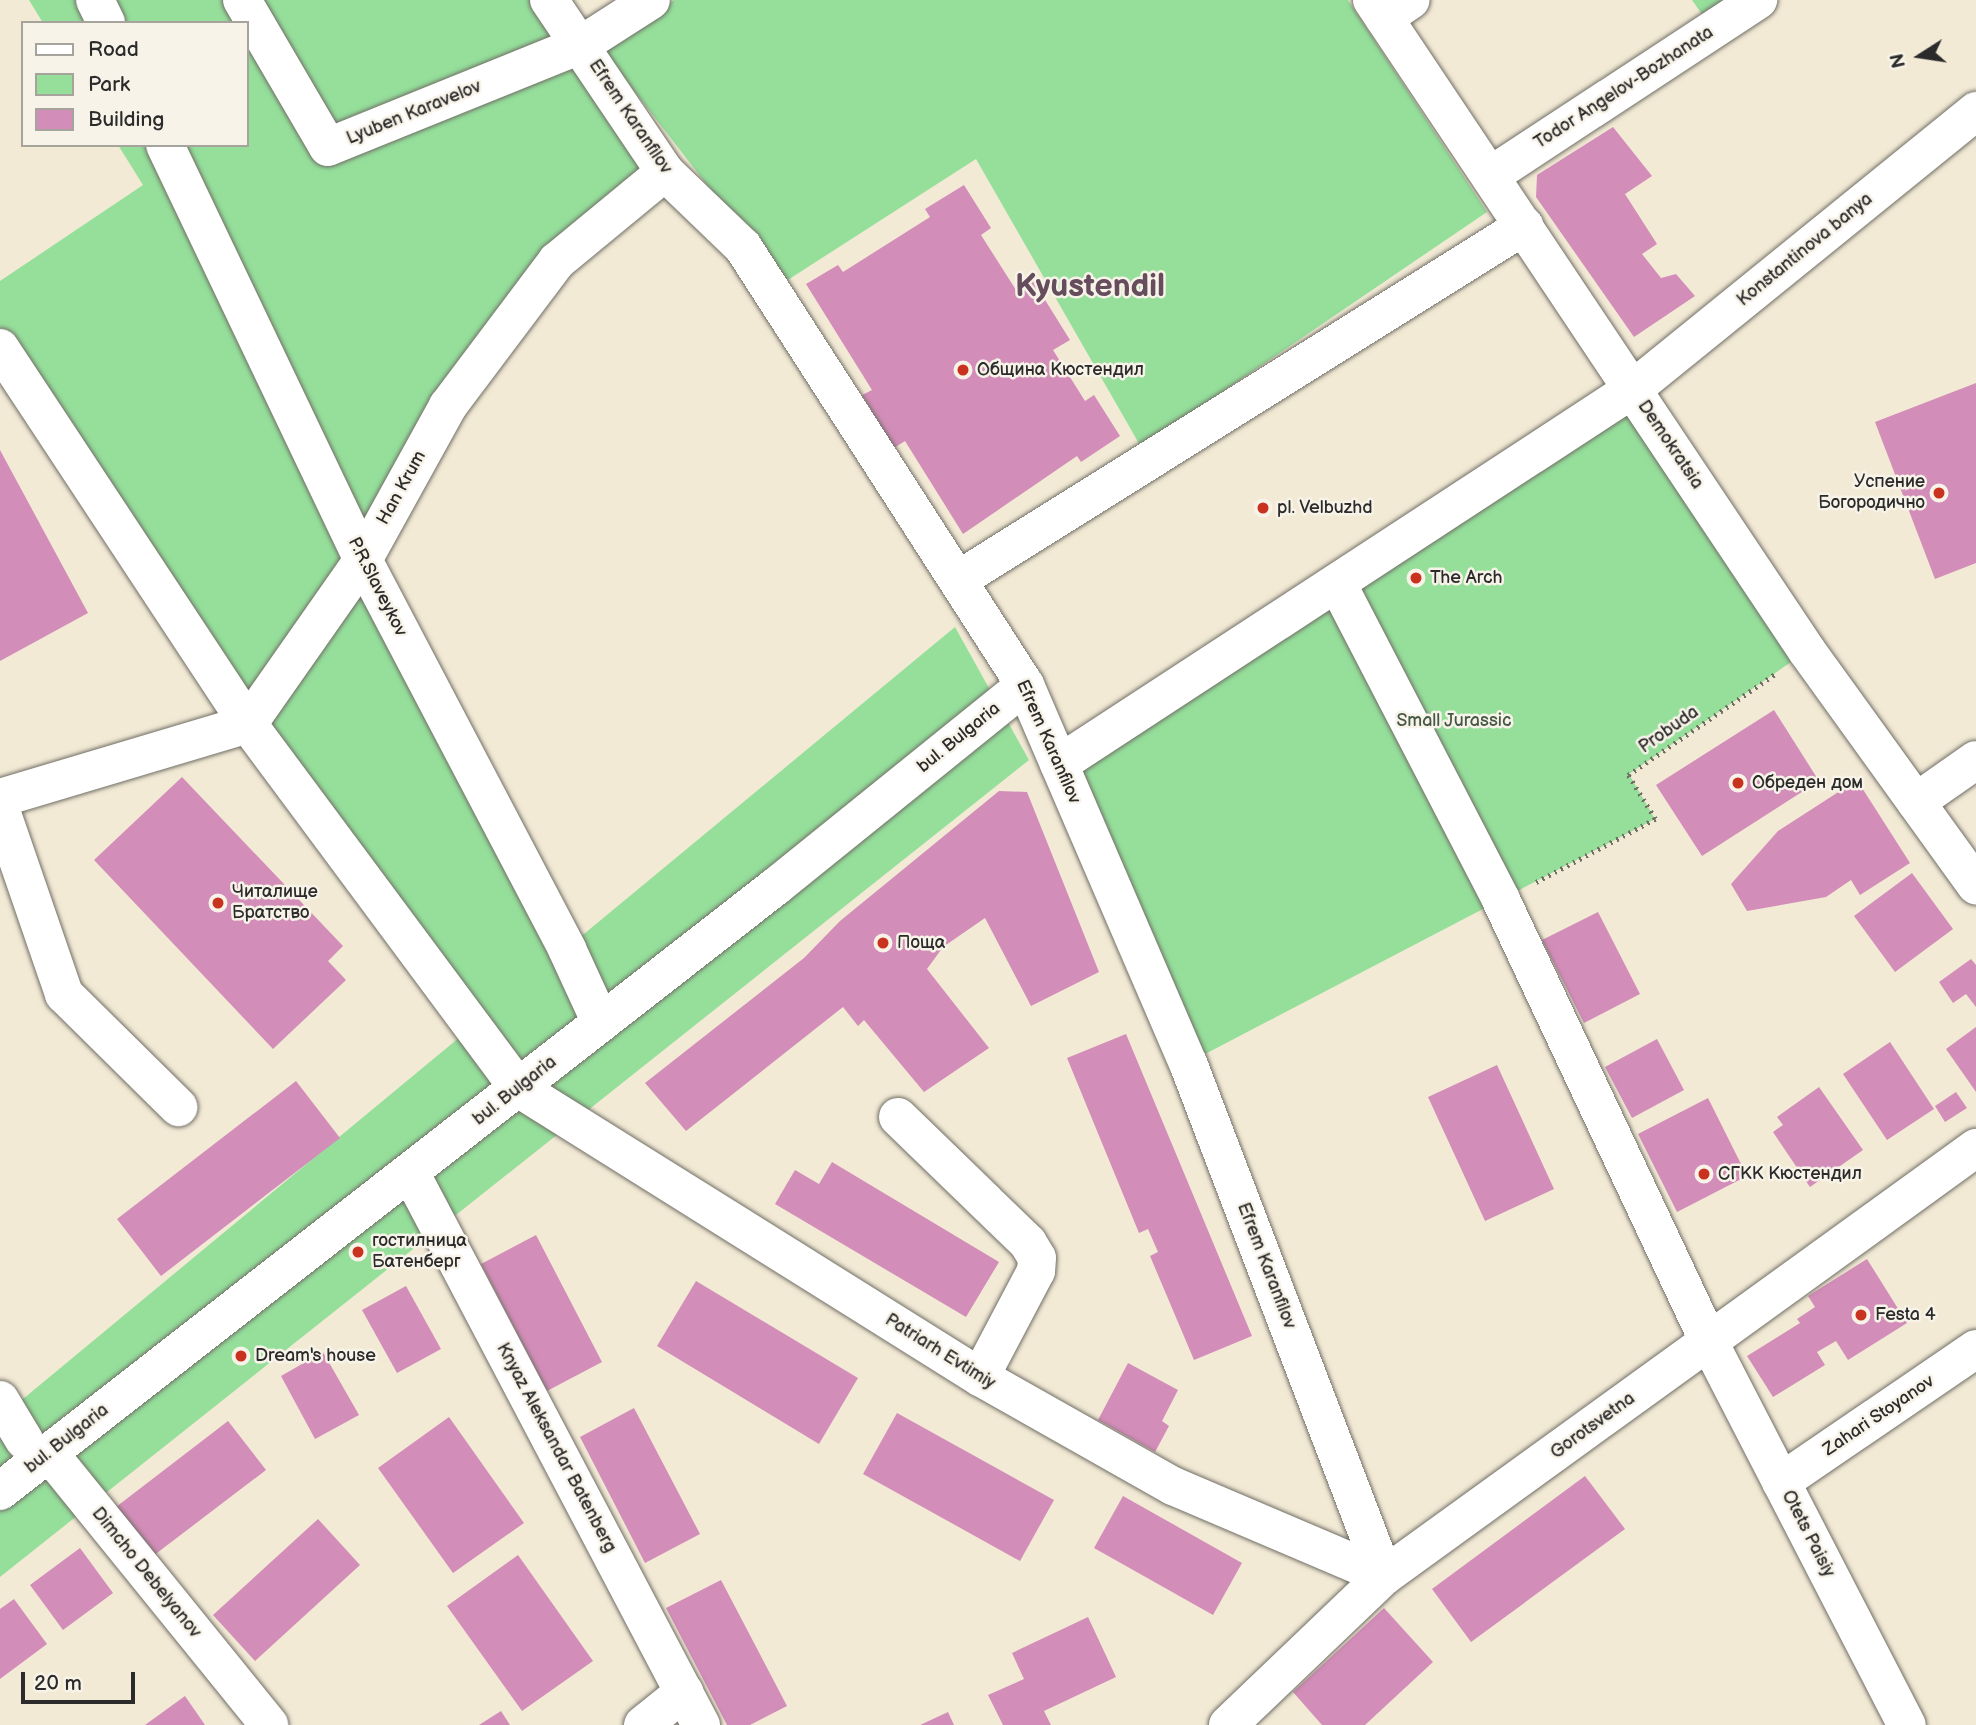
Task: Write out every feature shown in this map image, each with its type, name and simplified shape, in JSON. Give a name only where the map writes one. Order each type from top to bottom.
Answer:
[{"type":"street","points":[[96,0],[105,21]]},
{"type":"street","name":"Lyuben Karavelov","points":[[242,0],[328,147],[581,46],[651,0]]},
{"type":"street","name":"Efrem Karanfilov","points":[[549,0],[665,172],[743,247],[1025,685],[1188,1063],[1384,1576]]},
{"type":"street","name":"Todor Angelov-Bozhanata","points":[[1490,176],[1758,0]]},
{"type":"street","name":"Demokratsia","points":[[1389,6],[1490,176],[1807,651],[1976,885]]},
{"type":"street","name":"Konstantinova banya","points":[[1059,764],[1633,389],[1976,111]]},
{"type":"street","name":"P.R.Slaveykov","points":[[166,147],[363,560],[567,949],[601,1023]]},
{"type":"street","name":"Han Krum","points":[[248,724],[363,560],[448,406],[558,261],[665,172]]},
{"type":"street","points":[[958,580],[1524,226]]},
{"type":"street","points":[[0,348],[248,724],[519,1088]]},
{"type":"street","name":"Otets Paisiy","points":[[1337,583],[1501,900],[1709,1342],[1907,1725]]},
{"type":"street","name":"bul. Bulgaria","points":[[0,1491],[36,1446],[410,1172],[1025,685]]},
{"type":"street","points":[[0,798],[248,724]]},
{"type":"street","points":[[1916,802],[1976,760]]},
{"type":"street","points":[[0,808],[64,994],[178,1107]]},
{"type":"street","name":"Patriarh Evtimiy","points":[[519,1088],[980,1377],[1173,1486],[1384,1576]]},
{"type":"street","points":[[898,1117],[1028,1243],[1037,1258],[1036,1271],[980,1377]]},
{"type":"street","name":"Gorotsvetna","points":[[1228,1725],[1384,1576],[1976,1148]]},
{"type":"street","name":"Knyaz Aleksandar Batenberg","points":[[410,1172],[692,1709]]},
{"type":"street","name":"Zahari Stoyanov","points":[[1782,1482],[1976,1349]]},
{"type":"street","name":"Dimcho Debelyanov","points":[[0,1400],[36,1446],[103,1520],[270,1725]]},
{"type":"street","points":[[643,1725],[692,1709]]},
{"type":"path","name":"Probuda","points":[[1501,900],[1656,820],[1628,775],[1807,651]]},
{"type":"green space","points":[[29,0],[549,0],[665,172],[557,261],[363,560],[567,948],[955,627],[1029,760],[0,1577],[0,1418],[472,1027],[0,329],[0,281],[143,185],[119,147],[248,147],[248,21],[42,21]]},
{"type":"green space","points":[[674,0],[1348,0],[1487,212],[1141,447],[976,159],[783,283],[601,48]]},
{"type":"green space","points":[[1692,0],[1758,0],[1713,30]]},
{"type":"green space","name":"Small Jurassic","points":[[1633,389],[1807,651],[1629,774],[1655,819],[1188,1063],[1059,764]]},
{"type":"building","points":[[1613,127],[1652,176],[1625,194],[1657,244],[1642,254],[1661,278],[1676,274],[1695,296],[1634,337],[1536,197],[1537,175]]},
{"type":"building","name":"Община Кюстендил","points":[[964,185],[991,228],[981,235],[1016,290],[1032,279],[1070,340],[1053,350],[1085,401],[1094,395],[1120,436],[1081,462],[1077,456],[963,534],[905,441],[894,448],[862,395],[872,390],[806,284],[838,265],[843,272],[930,217],[925,209]]},
{"type":"building","name":"Успение Богородично","points":[[1976,383],[1976,563],[1935,579],[1875,422]]},
{"type":"building","points":[[0,450],[88,613],[0,661]]},
{"type":"building","name":"Обреден дом","points":[[1774,710],[1819,781],[1702,856],[1656,785]]},
{"type":"building","name":"Читалище Братство","points":[[182,777],[343,946],[328,961],[346,980],[273,1049],[94,860]]},
{"type":"building","points":[[1857,780],[1910,863],[1860,895],[1851,880],[1826,897],[1747,911],[1731,884],[1778,831]]},
{"type":"building","name":"Поща","points":[[999,791],[1027,792],[1099,972],[1031,1006],[985,918],[943,947],[927,969],[989,1048],[924,1092],[864,1020],[858,1026],[843,1007],[686,1131],[645,1083],[804,958],[840,921]]},
{"type":"building","points":[[1912,873],[1953,929],[1895,972],[1854,916]]},
{"type":"building","points":[[1598,912],[1640,994],[1584,1023],[1542,940]]},
{"type":"building","points":[[1971,959],[1976,965],[1976,1007],[1966,994],[1953,1003],[1939,982]]},
{"type":"building","points":[[1976,1027],[1976,1092],[1946,1049]]},
{"type":"building","points":[[1126,1034],[1252,1336],[1194,1360],[1150,1256],[1158,1252],[1148,1229],[1139,1233],[1067,1058]]},
{"type":"building","points":[[1657,1039],[1684,1090],[1632,1118],[1605,1067]]},
{"type":"building","points":[[1890,1042],[1934,1109],[1887,1140],[1843,1074]]},
{"type":"building","points":[[1497,1065],[1554,1189],[1485,1221],[1428,1097]]},
{"type":"building","points":[[296,1081],[340,1138],[161,1276],[117,1219]]},
{"type":"building","points":[[1819,1087],[1863,1150],[1810,1187],[1773,1132],[1783,1125],[1777,1117]]},
{"type":"building","points":[[1956,1092],[1967,1108],[1945,1122],[1935,1106]]},
{"type":"building","points":[[1708,1098],[1747,1176],[1677,1212],[1638,1134]]},
{"type":"building","points":[[832,1162],[999,1262],[966,1317],[775,1204],[795,1170],[819,1184]]},
{"type":"building","points":[[536,1235],[602,1362],[547,1391],[481,1264]]},
{"type":"building","points":[[1867,1259],[1907,1323],[1848,1360],[1836,1341],[1817,1352],[1825,1365],[1773,1397],[1747,1356],[1800,1323],[1797,1319],[1815,1307],[1808,1296]]},
{"type":"building","points":[[696,1281],[858,1378],[819,1444],[657,1346]]},
{"type":"building","points":[[406,1286],[441,1349],[397,1373],[362,1310]]},
{"type":"building","points":[[323,1352],[359,1415],[315,1439],[281,1376]]},
{"type":"building","points":[[1128,1363],[1178,1390],[1162,1421],[1169,1426],[1155,1452],[1098,1420]]},
{"type":"building","points":[[634,1408],[700,1534],[645,1563],[580,1437]]},
{"type":"building","points":[[897,1413],[1054,1500],[1020,1561],[863,1474]]},
{"type":"building","points":[[449,1417],[524,1523],[453,1573],[378,1468]]},
{"type":"building","points":[[228,1421],[266,1470],[153,1556],[116,1507]]},
{"type":"building","points":[[1585,1476],[1625,1529],[1471,1642],[1432,1589]]},
{"type":"building","points":[[1123,1496],[1242,1563],[1213,1615],[1094,1548]]},
{"type":"building","points":[[318,1519],[360,1565],[255,1661],[213,1615]]},
{"type":"building","points":[[80,1548],[113,1593],[63,1630],[30,1585]]},
{"type":"building","points":[[518,1555],[593,1661],[522,1711],[447,1606]]},
{"type":"building","points":[[721,1580],[787,1706],[750,1725],[727,1725],[666,1608]]},
{"type":"building","points":[[14,1599],[47,1644],[0,1679],[0,1609]]},
{"type":"building","points":[[1384,1608],[1433,1662],[1365,1725],[1322,1725],[1293,1692]]},
{"type":"building","points":[[1088,1617],[1116,1677],[1044,1711],[1051,1725],[1003,1725],[988,1695],[1024,1679],[1012,1653]]},
{"type":"building","points":[[185,1696],[205,1725],[145,1725]]},
{"type":"building","points":[[501,1711],[510,1725],[479,1725]]},
{"type":"building","points":[[948,1712],[954,1725],[920,1725]]},
{"type":"place","name":"Община Кюстендил","points":[[963,370]]},
{"type":"place","name":"Успение Богородично","points":[[1939,493]]},
{"type":"place","name":"pl. Velbuzhd","points":[[1263,508]]},
{"type":"place","name":"The Arch","points":[[1416,578]]},
{"type":"place","name":"Обреден дом","points":[[1738,783]]},
{"type":"place","name":"Читалище Братство","points":[[218,903]]},
{"type":"place","name":"Поща","points":[[883,943]]},
{"type":"place","name":"СГКК Кюстендил","points":[[1704,1174]]},
{"type":"place","name":"гостилница Батенберг","points":[[358,1252]]},
{"type":"place","name":"Festa 4","points":[[1861,1315]]},
{"type":"place","name":"Dream's house","points":[[241,1356]]},
{"type":"district","name":"Kyustendil","points":[[1090,287]]}]
